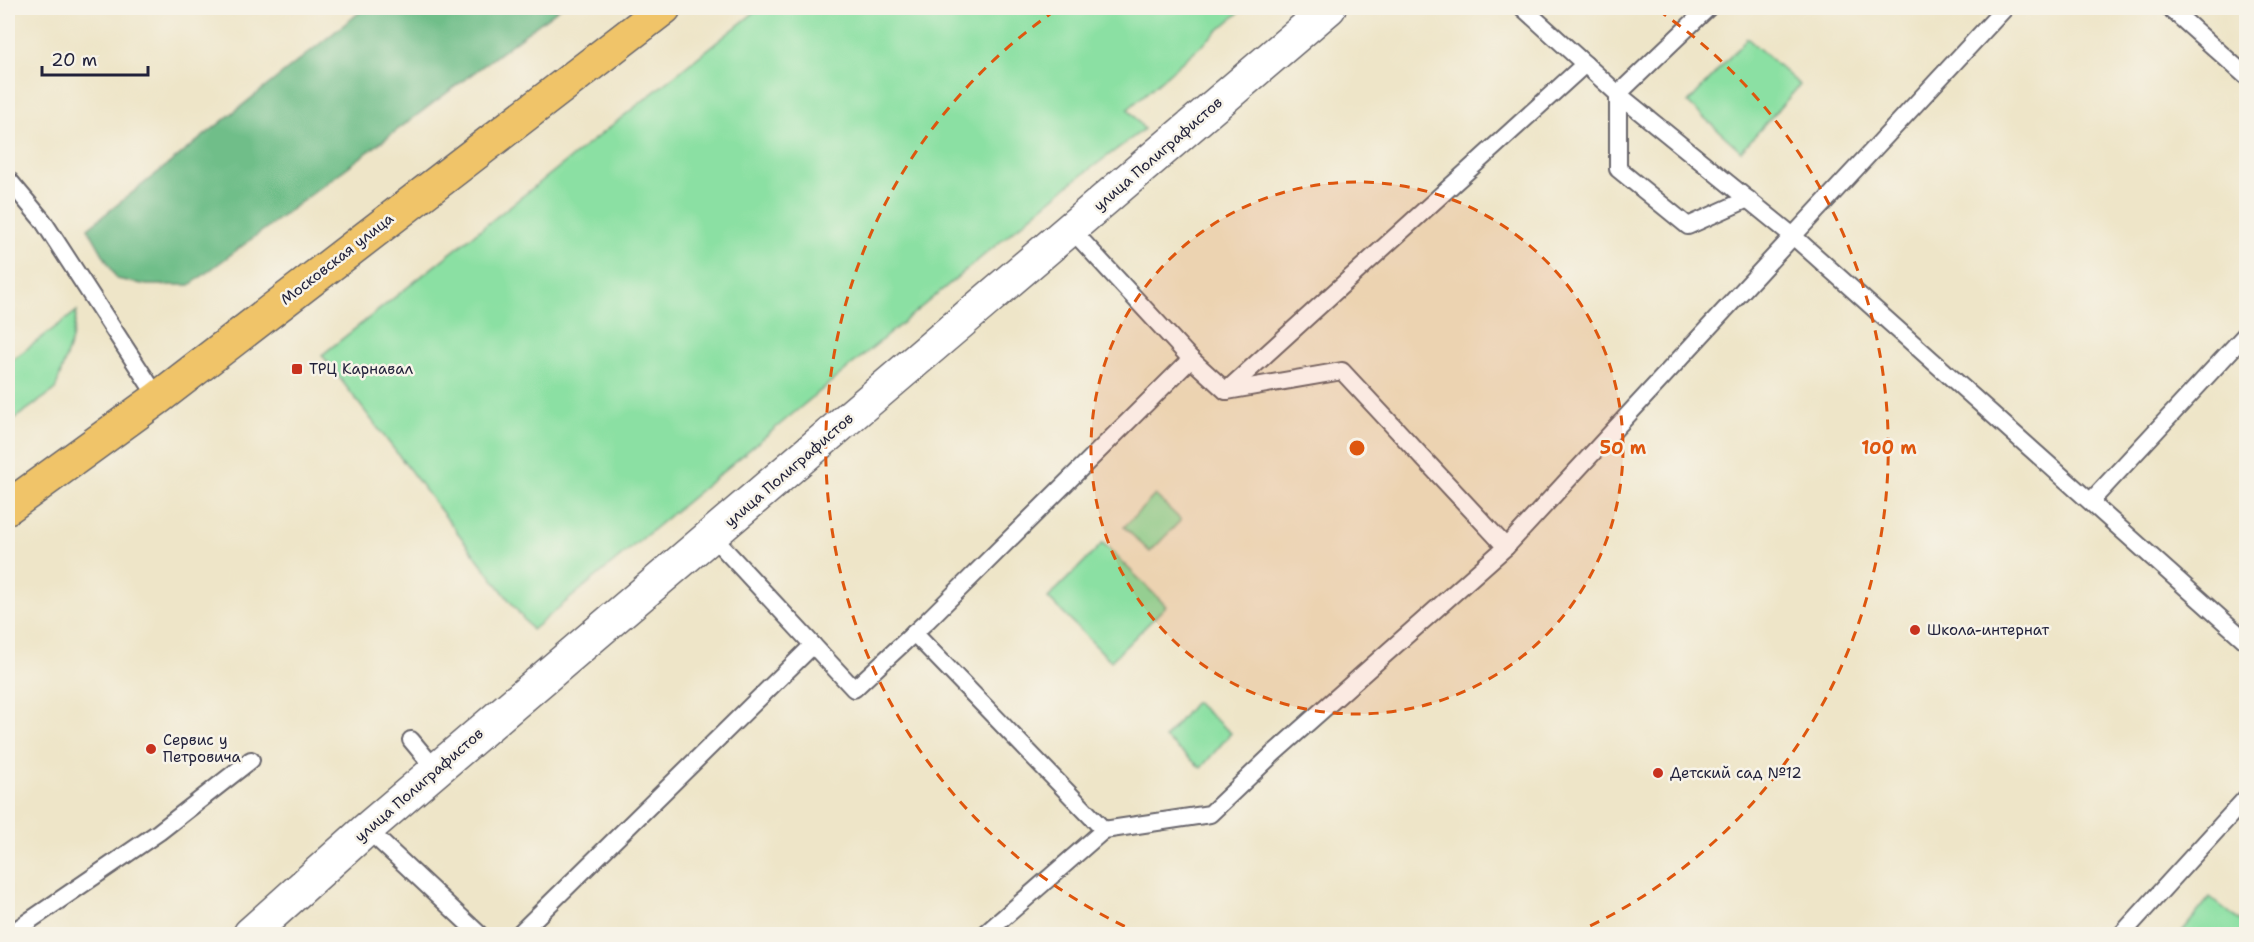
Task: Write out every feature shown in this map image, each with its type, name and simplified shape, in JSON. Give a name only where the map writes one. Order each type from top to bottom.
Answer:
[{"type":"main road","name":"Московская улица","points":[[8,507],[158,398],[664,8]]},
{"type":"street","name":"улица Полиграфистов","points":[[250,934],[367,829],[1329,8]]},
{"type":"lane","points":[[1523,8],[1618,94],[1793,236],[2241,635],[2247,616]]},
{"type":"lane","points":[[1708,8],[1618,94],[1618,169],[1688,226],[1748,199]]},
{"type":"lane","points":[[985,934],[1104,830],[1210,814],[1274,753],[1506,547],[2004,8]]},
{"type":"lane","points":[[2170,8],[2247,76]]},
{"type":"lane","points":[[1226,391],[1586,64]]},
{"type":"lane","points":[[8,179],[42,221],[158,398]]},
{"type":"lane","points":[[1071,229],[1191,359],[1226,391]]},
{"type":"lane","points":[[2091,501],[2247,334]]},
{"type":"lane","points":[[711,536],[854,689],[914,633],[1191,359]]},
{"type":"lane","points":[[1226,391],[1342,371],[1506,547]]},
{"type":"lane","points":[[914,633],[1104,830]]},
{"type":"lane","points":[[519,934],[813,645]]},
{"type":"lane","points":[[411,740],[436,770]]},
{"type":"lane","points":[[10,934],[159,832],[251,760]]},
{"type":"lane","points":[[2122,934],[2247,798]]},
{"type":"lane","points":[[367,829],[479,934]]},
{"type":"green space","points":[[365,8],[560,8],[190,285],[147,285],[117,279],[88,228]]},
{"type":"green space","points":[[760,8],[1244,8],[1128,109],[1144,129],[1071,183],[532,630],[322,355]]},
{"type":"green space","points":[[1747,38],[1800,85],[1741,151],[1688,103]]},
{"type":"green space","points":[[77,311],[72,339],[55,390],[8,423],[8,363]]},
{"type":"green space","points":[[1155,495],[1181,520],[1150,552],[1124,527]]},
{"type":"green space","points":[[1103,543],[1166,606],[1111,661],[1048,598]]},
{"type":"green space","points":[[1195,702],[1231,733],[1201,768],[1165,738]]},
{"type":"green space","points":[[2210,897],[2246,926],[2246,934],[2180,934]]},
{"type":"place","name":"ТРЦ Карнавал","points":[[297,369]]},
{"type":"place","name":"Школа-интернат","points":[[1915,630]]},
{"type":"place","name":"Сервис у Петровича","points":[[151,749]]},
{"type":"place","name":"Детский сад №12","points":[[1658,773]]}]
